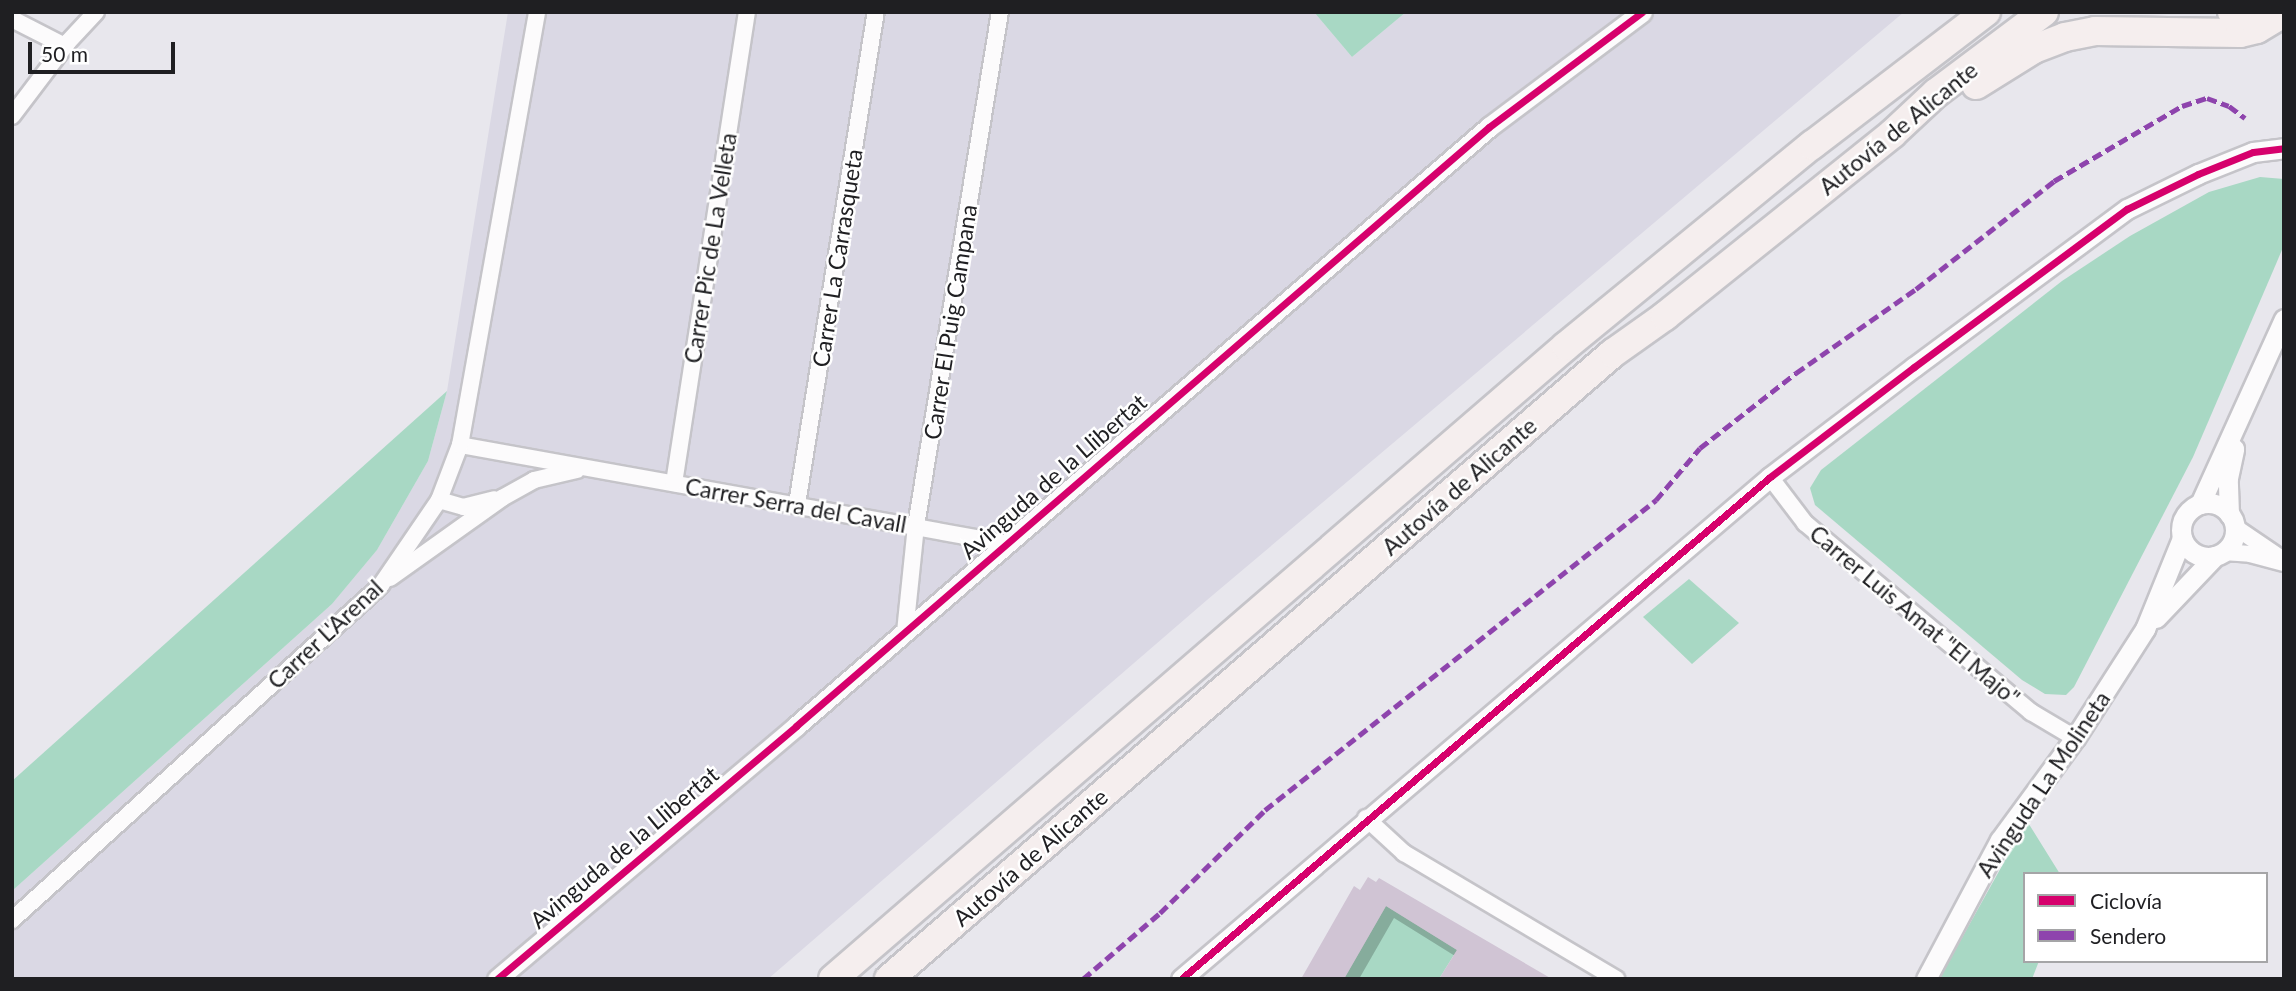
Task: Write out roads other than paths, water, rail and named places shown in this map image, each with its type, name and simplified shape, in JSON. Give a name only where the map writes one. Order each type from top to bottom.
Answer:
[{"type":"highway","points":[[1919,61],[1948,21],[1958,12]]},
{"type":"highway","name":"Autovía de Alicante","points":[[833,979],[1566,346],[1919,61],[1986,12]]},
{"type":"highway","name":"Autovía de Alicante","points":[[889,979],[1613,353],[1892,134],[1936,93],[2044,12]]},
{"type":"highway","points":[[2232,12],[2269,23]]},
{"type":"highway","points":[[1892,134],[1935,114],[2034,49],[2065,37],[2095,31],[2211,35],[2269,23],[2284,13]]},
{"type":"street","points":[[12,116],[65,46],[96,12]]},
{"type":"street","name":"Carrer L'Arenal","points":[[12,920],[381,585],[439,500],[460,445],[537,12]]},
{"type":"street","name":"Carrer Pic de La Velleta","points":[[674,483],[747,12]]},
{"type":"street","name":"Carrer La Carrasqueta","points":[[797,504],[876,12]]},
{"type":"street","name":"Carrer El Puig Campana","points":[[905,632],[916,526],[1000,12]]},
{"type":"street","name":"Avinguda de la Llibertat","points":[[496,979],[905,632],[1004,543],[1489,127],[1642,12]]},
{"type":"street","points":[[12,19],[65,46]]},
{"type":"street","points":[[1181,979],[1366,818],[1770,477],[2127,209],[2199,174],[2253,152],[2281,149]]},
{"type":"street","points":[[2200,504],[2284,319]]},
{"type":"street","points":[[2219,554],[2234,537],[2228,478],[2241,418]]},
{"type":"street","name":"Carrer Serra del Cavall","points":[[460,445],[1004,543]]},
{"type":"street","name":"Carrer Serra del Cavall","points":[[381,585],[502,498],[534,480],[587,468]]},
{"type":"street","name":"Carrer Luis Amat \"El Majo\"","points":[[1770,477],[1805,523],[2031,712],[2075,738]]},
{"type":"street","name":"Carrer Serra del Cavall","points":[[439,500],[463,507],[502,498]]},
{"type":"street","points":[[2210,503],[2284,561],[2250,554],[2201,556],[2189,550],[2182,538],[2181,524],[2188,512],[2200,504],[2210,503]]},
{"type":"street","name":"Avinguda La Molineta","points":[[1926,979],[2000,840],[2075,738],[2145,629],[2182,538]]},
{"type":"street","name":"Avinguda La Molineta","points":[[2145,629],[2219,554]]},
{"type":"street","points":[[1366,818],[1404,853],[1616,979]]}]
